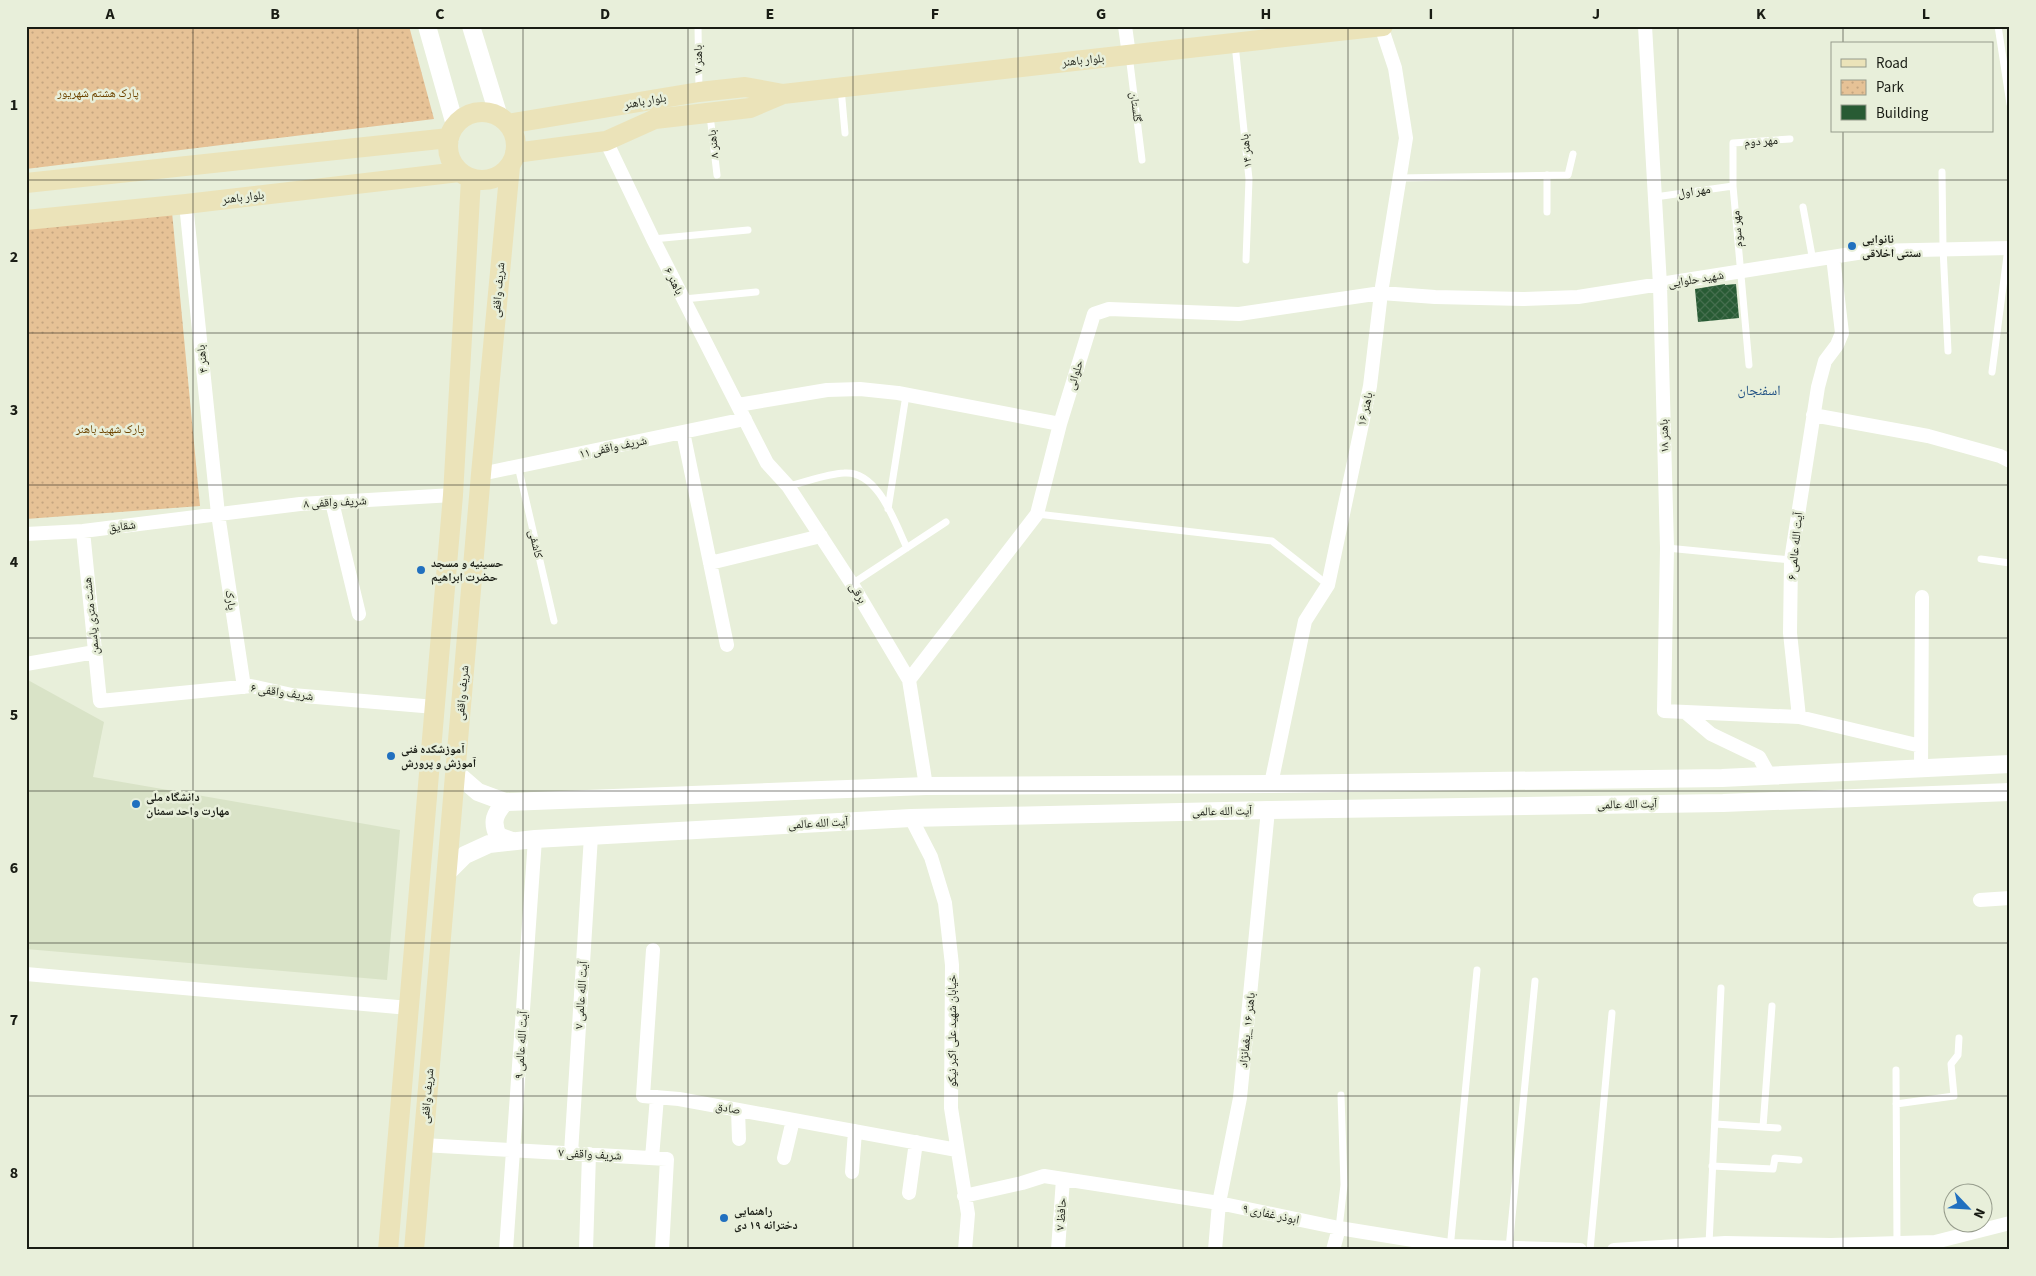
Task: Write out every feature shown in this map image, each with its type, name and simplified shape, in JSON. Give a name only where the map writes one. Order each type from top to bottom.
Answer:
[{"type":"main road","name":"بلوار باهنر","points":[[503,120],[744,87],[783,94],[1234,43],[1329,29],[1382,26]]},
{"type":"main road","name":"بلوار باهنر","points":[[513,160],[606,141],[655,119],[750,108],[783,94]]},
{"type":"main road","points":[[484,112],[503,120],[515,138],[513,160],[499,176],[486,180],[465,176],[452,162],[448,151],[452,132],[468,115],[484,112]]},
{"type":"main road","points":[[26,183],[452,132]]},
{"type":"main road","name":"شریف واقفی","points":[[414,1250],[481,474],[513,160]]},
{"type":"main road","name":"بلوار باهنر","points":[[26,220],[186,204],[441,173],[465,176]]},
{"type":"main road","name":"شریف واقفی","points":[[388,1250],[453,496],[465,176]]},
{"type":"street","points":[[426,26],[452,132]]},
{"type":"street","points":[[471,26],[503,120]]},
{"type":"street","points":[[1125,26],[1129,55]]},
{"type":"street","name":"باهنر ۱۶","points":[[1271,784],[1305,620],[1328,585],[1370,386],[1381,293],[1406,138],[1395,68],[1382,26]]},
{"type":"street","name":"باهنر ۱۸","points":[[1645,26],[1660,285],[1667,548],[1664,711],[1799,717]]},
{"type":"street","name":"باهنر ۶","points":[[606,141],[652,239],[745,419]]},
{"type":"street","name":"باهنر ۴","points":[[186,204],[218,514]]},
{"type":"street","name":"شهید حلوایی","points":[[1381,293],[1523,299],[1578,297],[1870,251],[2009,248]]},
{"type":"street","name":"آیت الله عالمی ۶","points":[[1799,717],[1790,633],[1791,560],[1818,387],[1825,361],[1837,345],[1842,333],[1833,257]]},
{"type":"street","name":"حلوائی","points":[[910,680],[1037,514],[1060,424],[1094,314],[1110,309],[1239,314],[1381,293]]},
{"type":"street","points":[[738,405],[827,390],[860,388],[1060,424]]},
{"type":"street","points":[[1813,416],[1928,436],[2000,456],[2010,461]]},
{"type":"street","name":"شریف واقفی ۱۱","points":[[481,474],[745,419]]},
{"type":"street","name":"برقی","points":[[745,419],[767,462],[788,486],[821,536],[910,680],[926,786]]},
{"type":"street","points":[[683,432],[727,645]]},
{"type":"street","name":"شریف واقفی ۸","points":[[218,514],[332,502],[453,496]]},
{"type":"street","points":[[332,502],[359,614]]},
{"type":"street","name":"شقایق","points":[[26,534],[83,530],[218,514]]},
{"type":"street","name":"پارک","points":[[218,514],[244,686]]},
{"type":"street","name":"هشت متری یاسمن","points":[[83,530],[100,701]]},
{"type":"street","points":[[710,563],[821,536]]},
{"type":"street","points":[[1921,769],[1922,596]]},
{"type":"street","points":[[26,664],[95,652]]},
{"type":"street","name":"شریف واقفی ۶","points":[[100,701],[251,686],[292,695],[435,707]]},
{"type":"street","points":[[1685,712],[1711,734],[1759,757],[1769,775]]},
{"type":"street","points":[[1799,717],[1921,746]]},
{"type":"street","name":"آیت الله عالمی","points":[[455,772],[478,792],[505,802],[926,786],[1722,778],[2010,764]]},
{"type":"street","points":[[1722,778],[1723,803]]},
{"type":"street","name":"آیت الله عالمی","points":[[446,874],[464,855],[489,844],[512,841],[911,818],[1723,803],[2010,792]]},
{"type":"street","points":[[505,802],[494,816],[493,822],[498,836],[512,841]]},
{"type":"street","name":"باهنر ۱۶ _یغمانژاد","points":[[1215,1250],[1219,1203],[1240,1098],[1268,810]]},
{"type":"street","name":"خیابان شهید علی اکبر نیکو","points":[[911,818],[931,857],[945,903],[952,965],[951,1108],[968,1214],[965,1250]]},
{"type":"street","name":"آیت الله عالمی ۷","points":[[571,1154],[591,836]]},
{"type":"street","name":"آیت الله عالمی ۹","points":[[506,1250],[536,839]]},
{"type":"street","points":[[1980,900],[2010,898]]},
{"type":"street","points":[[653,950],[643,1096],[657,1097],[652,1158],[667,1159],[662,1250]]},
{"type":"street","points":[[26,974],[409,1008]]},
{"type":"street","name":"صادق","points":[[657,1097],[679,1099],[958,1150]]},
{"type":"street","points":[[738,1110],[738,1139]]},
{"type":"street","points":[[784,1158],[793,1120]]},
{"type":"street","points":[[852,1172],[855,1131]]},
{"type":"street","points":[[909,1193],[916,1142]]},
{"type":"street","name":"شریف واقفی ۷","points":[[423,1145],[652,1158]]},
{"type":"street","points":[[586,1250],[589,1154]]},
{"type":"street","name":"ابوذر غفاری ۹","points":[[964,1196],[1044,1176],[1219,1203],[1339,1228],[1450,1248],[1580,1250]]},
{"type":"street","name":"حافظ ۷","points":[[1058,1250],[1063,1179]]},
{"type":"street","points":[[1614,1250],[1688,1248],[1709,1244],[1831,1245],[1935,1242],[2010,1223]]},
{"type":"street","points":[[1333,1250],[1339,1228]]},
{"type":"lane","name":"باهنر ۷","points":[[698,26],[699,92]]},
{"type":"lane","points":[[1998,26],[2010,104]]},
{"type":"lane","name":"باهنر ۱۴","points":[[1234,43],[1249,179],[1246,260]]},
{"type":"lane","name":"گلستان","points":[[1129,55],[1142,160]]},
{"type":"lane","points":[[841,88],[845,132]]},
{"type":"lane","name":"باهنر ۸","points":[[710,112],[717,175]]},
{"type":"lane","name":"مهر دوم","points":[[1733,144],[1790,139]]},
{"type":"lane","name":"مهر سوم","points":[[1733,144],[1733,186],[1749,365]]},
{"type":"lane","points":[[1399,178],[1568,175],[1573,154]]},
{"type":"lane","points":[[1942,172],[1943,248],[1948,351]]},
{"type":"lane","points":[[1547,175],[1547,212]]},
{"type":"lane","name":"مهر اول","points":[[1655,197],[1733,186]]},
{"type":"lane","points":[[1803,207],[1813,261]]},
{"type":"lane","points":[[652,239],[748,230]]},
{"type":"lane","points":[[1992,372],[2009,248]]},
{"type":"lane","points":[[683,299],[756,292]]},
{"type":"lane","points":[[888,509],[906,395]]},
{"type":"lane","name":"کاشفی","points":[[518,466],[554,621]]},
{"type":"lane","points":[[788,486],[845,472],[862,476],[872,483],[888,509],[907,548]]},
{"type":"lane","points":[[1037,514],[1272,541],[1328,585]]},
{"type":"lane","points":[[852,584],[946,522]]},
{"type":"lane","points":[[1667,548],[1791,560]]},
{"type":"lane","points":[[1981,559],[2010,563]]},
{"type":"lane","points":[[1450,1248],[1477,970]]},
{"type":"lane","points":[[1509,1248],[1535,981]]},
{"type":"lane","points":[[1709,1244],[1721,988]]},
{"type":"lane","points":[[1763,1127],[1772,1006]]},
{"type":"lane","points":[[1590,1250],[1612,1013]]},
{"type":"lane","points":[[1896,1104],[1954,1096],[1951,1064],[1958,1056],[1959,1038]]},
{"type":"lane","points":[[1896,1070],[1897,1243]]},
{"type":"lane","points":[[1339,1228],[1344,1185],[1341,1095]]},
{"type":"lane","points":[[1715,1124],[1778,1128]]},
{"type":"lane","points":[[1712,1166],[1773,1169],[1775,1158],[1799,1160]]},
{"type":"shaded area","name":"دانشگاه ملی مهارت واحد سمنان","points":[[26,679],[104,722],[93,777],[400,830],[387,980],[26,949]]},
{"type":"green space","name":"پارک هشتم شهریور","points":[[26,26],[409,26],[434,119],[26,169]]},
{"type":"green space","name":"پارک شهید باهنر","points":[[172,212],[200,506],[26,519],[26,229]]},
{"type":"building","points":[[1736,284],[1739,318],[1698,322],[1695,289]]},
{"type":"place","name":"نانوایی سنتی اخلاقی","points":[[1852,246]]},
{"type":"place","name":"حسینیه و مسجد حضرت ابراهیم","points":[[421,570]]},
{"type":"place","name":"آموزشکده فنی آموزش و پرورش","points":[[391,756]]},
{"type":"place","name":"دانشگاه ملی مهارت واحد سمنان","points":[[136,804]]},
{"type":"place","name":"راهنمایی دخترانه ۱۹ دی","points":[[724,1218]]},
{"type":"district","name":"اسفنجان","points":[[1759,390]]}]
